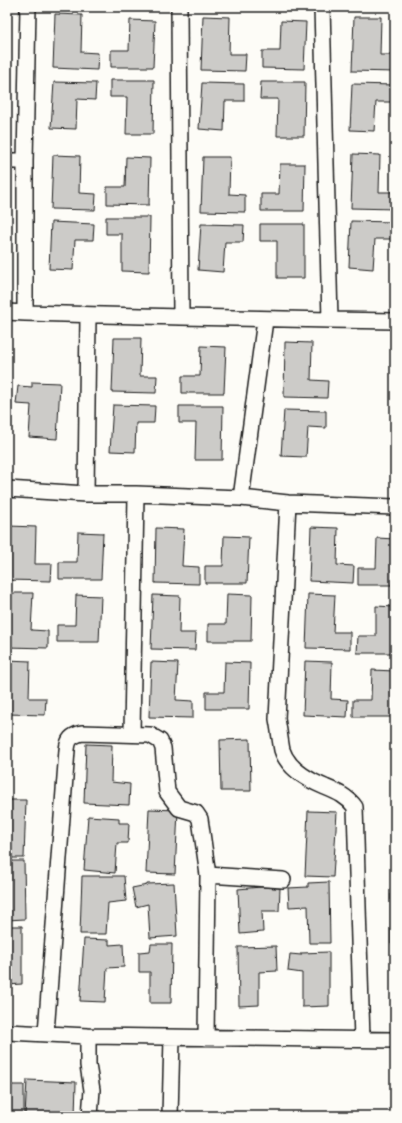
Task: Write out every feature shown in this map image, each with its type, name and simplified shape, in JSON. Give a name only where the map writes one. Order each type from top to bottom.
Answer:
[{"type":"street","points":[[25,313],[25,161],[28,7]]},
{"type":"street","points":[[179,7],[181,318]]},
{"type":"street","points":[[322,7],[330,320]]},
{"type":"street","points":[[7,161],[25,161]]},
{"type":"street","points":[[7,312],[88,316],[395,321]]},
{"type":"street","points":[[86,494],[88,316]]},
{"type":"street","points":[[241,498],[265,320]]},
{"type":"street","points":[[7,489],[86,494],[136,494],[241,498],[288,503],[395,507]]},
{"type":"street","points":[[132,734],[136,494]]},
{"type":"street","points":[[288,503],[277,720],[283,751],[292,767],[310,781],[341,794],[350,800],[355,807],[362,1040]]},
{"type":"street","points":[[46,1033],[68,742],[72,736],[82,733],[150,734],[160,741],[163,748],[167,792],[179,808],[196,813],[200,819],[208,875],[206,1038]]},
{"type":"street","points":[[208,875],[283,880]]},
{"type":"street","points":[[7,1032],[172,1038],[395,1040]]},
{"type":"street","points":[[88,1036],[88,1065],[92,1090],[90,1116]]},
{"type":"street","points":[[170,1116],[172,1038]]},
{"type":"building","points":[[55,14],[82,15],[81,52],[98,53],[97,70],[53,68]]},
{"type":"building","points":[[203,16],[230,17],[229,54],[246,54],[245,71],[201,70]]},
{"type":"building","points":[[354,17],[381,17],[380,55],[395,55],[395,72],[352,71]]},
{"type":"building","points":[[130,20],[155,21],[153,67],[111,67],[111,50],[129,50]]},
{"type":"building","points":[[281,21],[306,22],[304,69],[262,68],[262,51],[280,51]]},
{"type":"building","points":[[110,80],[154,80],[153,134],[126,134],[127,97],[110,97]]},
{"type":"building","points":[[54,82],[96,83],[95,100],[77,99],[76,129],[51,128]]},
{"type":"building","points":[[261,82],[305,82],[304,136],[277,136],[278,99],[260,99]]},
{"type":"building","points":[[202,83],[244,84],[244,101],[225,101],[224,131],[199,129]]},
{"type":"building","points":[[352,84],[395,85],[394,102],[376,102],[374,131],[350,130]]},
{"type":"building","points":[[353,154],[380,155],[379,192],[395,192],[395,209],[351,208]]},
{"type":"building","points":[[53,155],[80,156],[79,193],[96,194],[95,210],[51,209]]},
{"type":"building","points":[[126,157],[150,158],[149,205],[107,204],[107,187],[125,187]]},
{"type":"building","points":[[203,157],[230,157],[229,194],[245,195],[245,212],[201,211]]},
{"type":"building","points":[[280,164],[305,164],[304,211],[261,211],[261,194],[279,194]]},
{"type":"building","points":[[106,217],[150,217],[149,272],[122,271],[122,234],[106,234]]},
{"type":"building","points":[[351,221],[394,222],[393,239],[375,239],[373,269],[349,267]]},
{"type":"building","points":[[51,222],[94,224],[93,240],[75,240],[73,270],[49,269]]},
{"type":"building","points":[[201,224],[244,225],[243,242],[225,242],[223,272],[198,270]]},
{"type":"building","points":[[260,224],[304,224],[304,278],[277,278],[277,241],[260,241]]},
{"type":"building","points":[[114,338],[141,338],[140,376],[157,376],[156,393],[112,392]]},
{"type":"building","points":[[285,342],[312,343],[311,380],[328,381],[327,398],[284,397]]},
{"type":"building","points":[[201,346],[226,347],[224,393],[182,393],[182,376],[200,376]]},
{"type":"building","points":[[32,382],[60,383],[57,439],[29,437],[31,405],[16,404],[18,386],[32,387]]},
{"type":"building","points":[[113,405],[155,406],[154,423],[136,423],[135,452],[110,451]]},
{"type":"building","points":[[179,406],[223,406],[222,460],[195,460],[196,423],[179,423]]},
{"type":"building","points":[[284,410],[326,411],[326,428],[308,427],[306,457],[281,456]]},
{"type":"building","points":[[9,526],[36,527],[35,564],[52,564],[51,581],[7,580]]},
{"type":"building","points":[[311,527],[338,528],[337,565],[354,566],[353,583],[309,581]]},
{"type":"building","points":[[156,528],[184,529],[182,566],[199,567],[199,584],[155,583]]},
{"type":"building","points":[[78,532],[103,533],[101,579],[59,579],[59,562],[77,562]]},
{"type":"building","points":[[224,536],[249,537],[247,583],[205,583],[205,566],[223,566]]},
{"type":"building","points":[[377,538],[395,539],[395,585],[358,585],[358,568],[376,568]]},
{"type":"building","points":[[7,593],[33,593],[31,630],[48,631],[48,648],[7,647]]},
{"type":"building","points":[[227,594],[252,595],[251,641],[208,641],[208,624],[226,624]]},
{"type":"building","points":[[308,594],[335,595],[333,632],[350,632],[350,649],[306,648]]},
{"type":"building","points":[[76,595],[101,596],[99,642],[57,642],[57,625],[75,625]]},
{"type":"building","points":[[153,595],[180,596],[179,633],[196,633],[195,650],[151,649]]},
{"type":"building","points":[[376,606],[395,607],[395,653],[357,653],[358,636],[376,636]]},
{"type":"building","points":[[7,660],[30,661],[29,698],[46,698],[45,715],[7,714]]},
{"type":"building","points":[[305,661],[332,662],[331,699],[348,700],[347,717],[303,715]]},
{"type":"building","points":[[151,662],[178,663],[176,700],[193,701],[193,718],[149,717]]},
{"type":"building","points":[[225,662],[250,663],[249,709],[206,709],[206,692],[224,692]]},
{"type":"building","points":[[372,670],[395,671],[395,717],[353,717],[353,700],[371,700]]},
{"type":"building","points":[[250,739],[251,791],[221,791],[220,740]]},
{"type":"building","points":[[86,744],[112,745],[111,782],[130,784],[129,805],[84,803]]},
{"type":"building","points":[[9,800],[26,800],[24,858],[8,858],[9,823],[7,824],[7,802],[9,802]]},
{"type":"building","points":[[149,809],[178,810],[175,874],[146,873]]},
{"type":"building","points":[[308,811],[337,812],[333,877],[305,876]]},
{"type":"building","points":[[88,816],[119,818],[119,823],[129,823],[128,843],[117,843],[115,873],[84,870]]},
{"type":"building","points":[[7,861],[24,861],[25,919],[7,920]]},
{"type":"building","points":[[82,876],[124,876],[126,901],[108,903],[106,934],[80,934]]},
{"type":"building","points":[[329,882],[330,943],[309,943],[308,906],[289,907],[288,888],[308,887],[308,883]]},
{"type":"building","points":[[174,883],[177,936],[150,938],[148,904],[136,907],[132,888],[147,884]]},
{"type":"building","points":[[261,887],[280,888],[279,911],[262,911],[263,932],[240,934],[238,889]]},
{"type":"building","points":[[391,889],[395,889],[395,944],[391,944]]},
{"type":"building","points":[[7,926],[22,926],[22,984],[7,985]]},
{"type":"building","points":[[84,939],[109,940],[109,945],[123,944],[124,967],[107,968],[105,1002],[80,1001]]},
{"type":"building","points":[[151,944],[172,944],[171,1003],[150,1003],[150,972],[139,972],[139,952],[150,951]]},
{"type":"building","points":[[276,946],[277,971],[259,972],[259,1005],[239,1006],[238,947]]},
{"type":"building","points":[[329,952],[329,1006],[302,1007],[302,973],[288,971],[290,954],[301,955],[301,953]]},
{"type":"building","points":[[27,1080],[76,1082],[75,1116],[25,1116]]},
{"type":"building","points":[[7,1085],[24,1085],[24,1116],[7,1116]]}]
